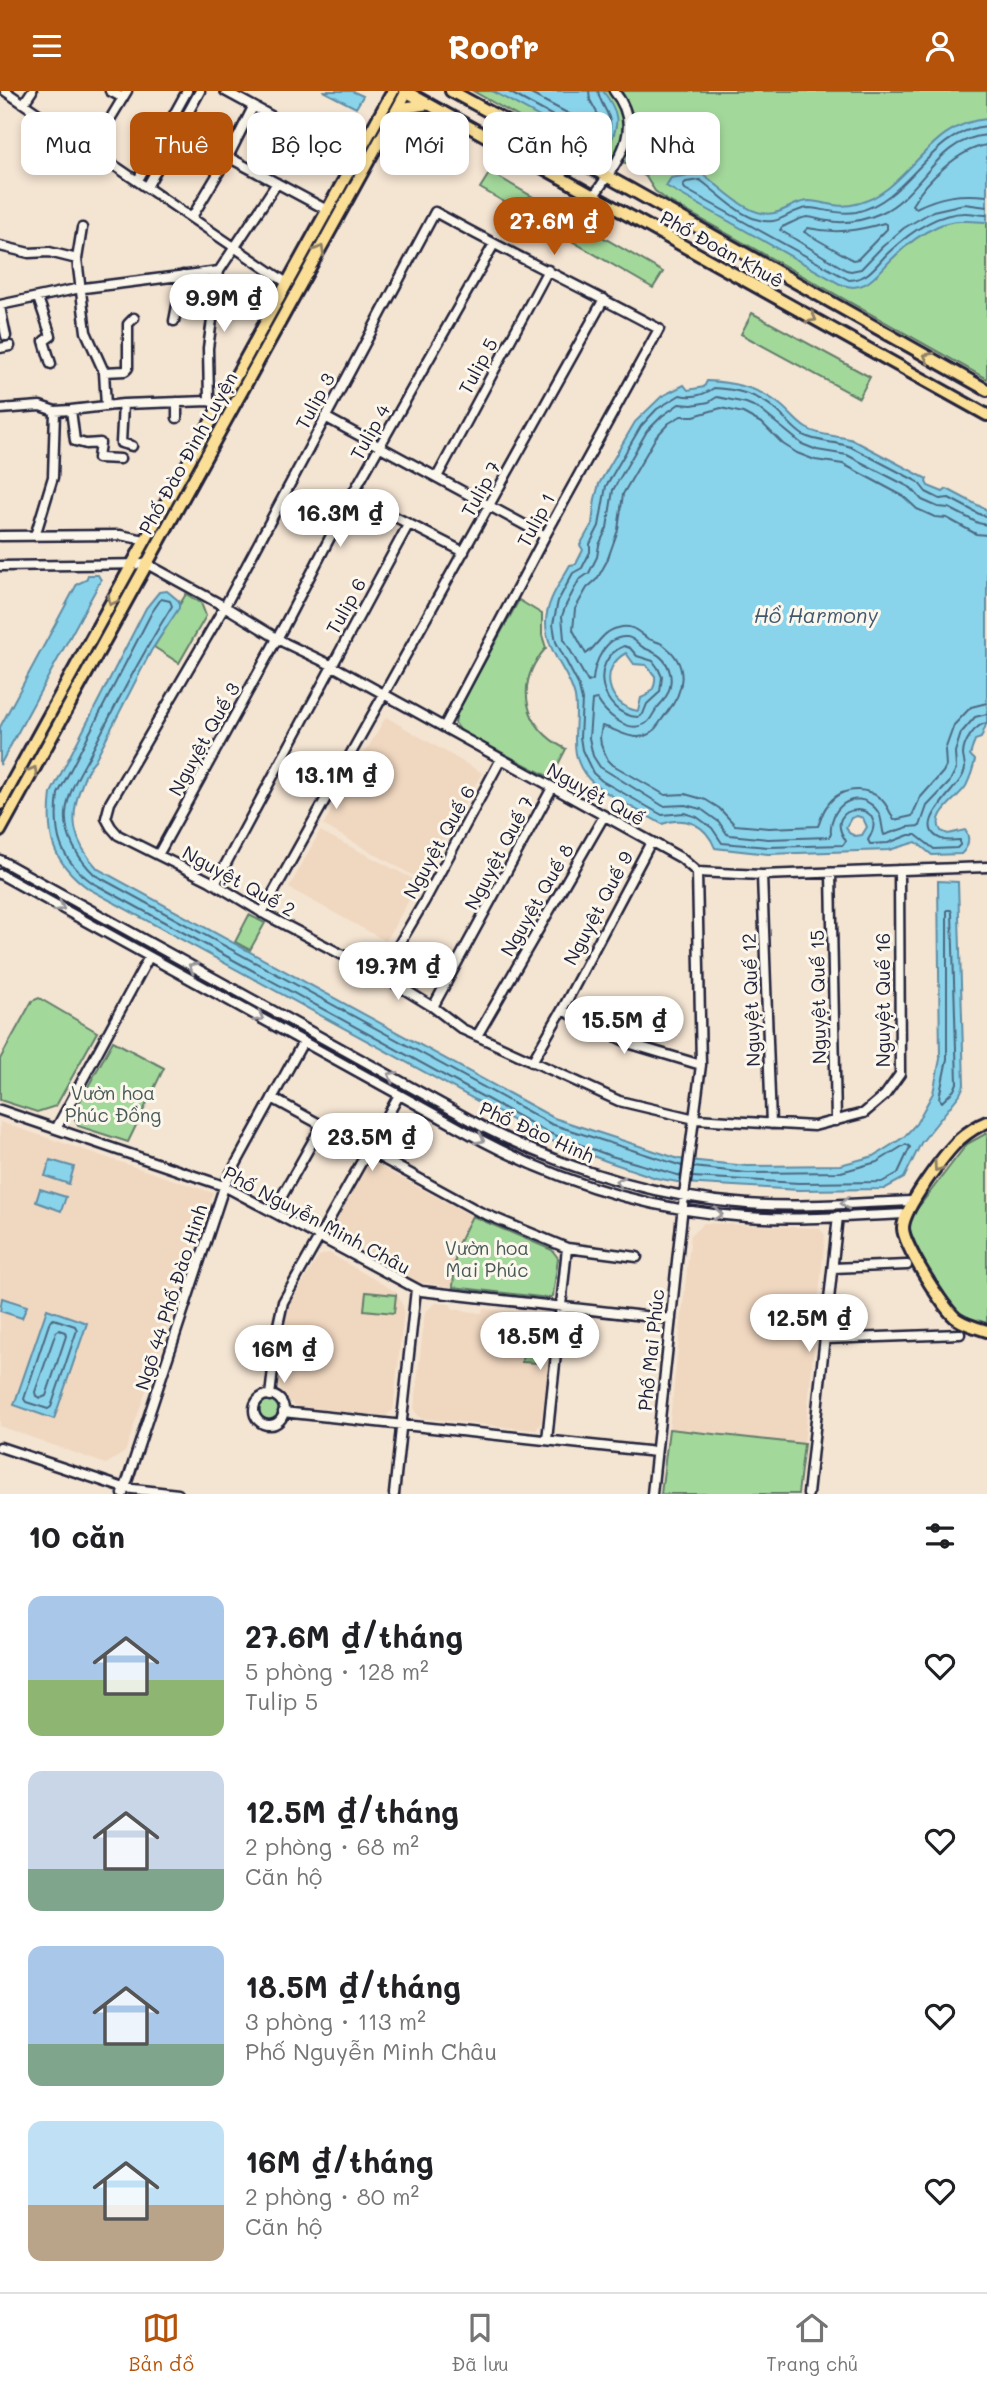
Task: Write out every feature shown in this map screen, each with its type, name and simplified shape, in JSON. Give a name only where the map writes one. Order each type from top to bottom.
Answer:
[{"type":"main road","points":[[379,91],[386,104]]},
{"type":"main road","name":"Phố Đào Đình Luyện","points":[[366,140],[393,91]]},
{"type":"main road","name":"Phố Đào Đình Luyện","points":[[0,831],[406,91]]},
{"type":"main road","name":"Phố Đoàn Khuê","points":[[406,91],[987,415]]},
{"type":"main road","name":"Phố Đoàn Khuê","points":[[451,91],[987,390]]},
{"type":"main road","points":[[397,109],[428,104]]},
{"type":"main road","name":"Phố Đào Đình Luyện","points":[[0,804],[145,540],[214,404],[287,282],[346,175]]},
{"type":"main road","points":[[987,1122],[972,1129],[954,1145],[914,1201],[903,1229],[909,1247],[947,1309],[958,1320],[987,1331]]},
{"type":"street","points":[[5,91],[37,112]]},
{"type":"street","points":[[24,103],[32,91]]},
{"type":"street","points":[[110,91],[125,95],[115,112]]},
{"type":"street","points":[[138,180],[187,91]]},
{"type":"street","points":[[147,187],[200,91]]},
{"type":"street","points":[[225,91],[262,112]]},
{"type":"street","points":[[594,197],[625,146],[629,127],[628,113],[614,91]]},
{"type":"street","points":[[233,147],[253,107]]},
{"type":"street","points":[[233,160],[327,210]]},
{"type":"street","points":[[116,165],[287,282]]},
{"type":"street","points":[[192,217],[217,175]]},
{"type":"street","points":[[0,409],[40,406],[55,411],[123,404],[214,404],[206,371],[219,271],[276,183]]},
{"type":"street","name":"Tulip 3","points":[[225,606],[435,212],[494,244]]},
{"type":"street","points":[[82,228],[77,259],[79,289],[86,332],[104,372],[106,406]]},
{"type":"street","points":[[494,244],[604,299]]},
{"type":"street","name":"Tulip 4","points":[[277,638],[352,495],[494,244]]},
{"type":"street","points":[[0,246],[29,253],[49,252],[77,259]]},
{"type":"street","name":"Tulip 5","points":[[437,477],[548,270]]},
{"type":"street","points":[[6,336],[0,306],[79,289],[219,271]]},
{"type":"street","points":[[174,321],[183,275]]},
{"type":"street","points":[[38,297],[51,336],[44,341],[51,364]]},
{"type":"street","name":"Tulip 1","points":[[444,727],[659,329],[604,299]]},
{"type":"street","name":"Tulip 7","points":[[262,913],[604,299]]},
{"type":"street","points":[[104,372],[128,368],[128,324],[134,318]]},
{"type":"street","points":[[0,348],[10,346]]},
{"type":"street","points":[[177,402],[177,418]]},
{"type":"street","points":[[123,404],[121,443],[132,446]]},
{"type":"street","points":[[71,410],[75,441],[86,444],[100,443],[98,458],[120,459]]},
{"type":"street","points":[[35,536],[53,477],[55,411]]},
{"type":"street","points":[[325,417],[545,536]]},
{"type":"street","points":[[352,495],[464,552]]},
{"type":"street","name":"Tulip 6","points":[[215,884],[408,525]]},
{"type":"street","points":[[0,536],[120,535],[145,540]]},
{"type":"street","points":[[0,566],[147,564]]},
{"type":"street","name":"Nguyệt Quế","points":[[147,564],[277,638],[331,665],[681,858],[698,872]]},
{"type":"street","name":"Nguyệt Quế 2","points":[[225,606],[107,811],[106,818],[118,835],[215,884],[262,913],[381,975],[433,1007],[462,1029],[619,1101],[695,1119]]},
{"type":"street","name":"Nguyệt Quế 3","points":[[158,855],[277,638]]},
{"type":"street","name":"Nguyệt Quế 6","points":[[381,975],[424,902],[501,759]]},
{"type":"street","name":"Nguyệt Quế 7","points":[[433,1007],[552,787]]},
{"type":"street","name":"Nguyệt Quế 8","points":[[477,1036],[604,816]]},
{"type":"street","name":"Nguyệt Quế 9","points":[[532,1062],[651,842]]},
{"type":"street","name":"Phố Đào Hinh","points":[[0,860],[502,1136],[583,1171],[627,1184],[765,1205],[914,1201]]},
{"type":"street","points":[[698,872],[762,875],[987,867]]},
{"type":"street","name":"Nguyệt Quế 16","points":[[695,1119],[814,1126],[864,1113],[885,1095],[900,1074],[900,870]]},
{"type":"street","name":"Phố Mai Phúc","points":[[652,1494],[684,1192],[701,1065],[698,872]]},
{"type":"street","name":"Nguyệt Quế 15","points":[[831,873],[836,1121]]},
{"type":"street","name":"Phố Đào Hinh","points":[[0,874],[499,1149],[566,1179],[615,1195],[683,1209],[757,1218],[907,1214]]},
{"type":"street","name":"Nguyệt Quế 12","points":[[762,875],[771,1124]]},
{"type":"street","points":[[56,1129],[149,957]]},
{"type":"street","points":[[562,1010],[631,1044],[701,1065]]},
{"type":"street","name":"Ngõ 44 Phố Đào Hinh","points":[[123,1491],[224,1186],[303,1042]]},
{"type":"street","points":[[270,1396],[281,1308],[399,1095]]},
{"type":"street","points":[[272,1098],[491,1217],[568,1248],[637,1257]]},
{"type":"street","name":"Phố Nguyễn Minh Châu","points":[[0,1110],[224,1186],[416,1289],[440,1294],[671,1319]]},
{"type":"street","points":[[273,1212],[322,1125]]},
{"type":"street","points":[[808,1494],[838,1216]]},
{"type":"street","points":[[547,1440],[568,1248]]},
{"type":"street","points":[[832,1268],[906,1265]]},
{"type":"street","points":[[394,1494],[416,1289]]},
{"type":"street","points":[[825,1339],[960,1334]]},
{"type":"street","points":[[270,1396],[280,1401],[283,1412],[281,1419],[273,1424],[263,1424],[254,1411],[256,1403],[262,1397],[270,1396]]},
{"type":"street","points":[[283,1412],[656,1452]]},
{"type":"street","points":[[0,1447],[123,1491],[178,1494]]},
{"type":"shaded area","points":[[386,717],[482,773],[421,880],[323,825]]},
{"type":"shaded area","points":[[320,831],[419,882],[386,941],[289,888]]},
{"type":"shaded area","points":[[0,1122],[213,1193],[125,1452],[106,1464],[0,1426]]},
{"type":"shaded area","points":[[377,1165],[472,1216],[456,1248],[453,1287],[417,1282],[335,1237],[333,1228],[366,1167]]},
{"type":"shaded area","points":[[704,1223],[819,1228],[825,1235],[804,1444],[669,1429],[691,1235]]},
{"type":"shaded area","points":[[329,1253],[396,1292],[404,1309],[393,1410],[385,1416],[294,1406],[279,1388],[283,1325],[287,1309],[319,1256]]},
{"type":"shaded area","points":[[436,1303],[450,1304],[453,1309],[480,1313],[483,1309],[548,1315],[554,1323],[541,1423],[536,1430],[420,1418],[414,1410],[425,1312]]},
{"type":"green space","points":[[473,91],[987,91],[987,379],[655,191],[643,175],[720,175],[720,112],[626,112],[626,163],[612,161],[612,112],[510,112]]},
{"type":"green space","points":[[380,123],[380,132],[366,157],[366,149]]},
{"type":"green space","points":[[352,175],[356,175],[161,531],[156,531]]},
{"type":"green space","points":[[488,175],[495,175],[663,272],[653,288],[480,188]]},
{"type":"green space","points":[[752,313],[870,377],[859,398],[741,334]]},
{"type":"green space","points":[[125,591],[0,823],[0,812],[121,592]]},
{"type":"green space","points":[[186,594],[201,603],[206,616],[179,663],[154,647]]},
{"type":"green space","points":[[519,600],[542,614],[542,635],[546,648],[536,662],[527,690],[532,717],[551,740],[566,749],[551,778],[462,732],[455,723],[457,712]]},
{"type":"green space","points":[[249,915],[265,923],[250,950],[235,942]]},
{"type":"green space","points":[[39,998],[97,1032],[56,1106],[37,1112],[0,1100],[0,1059],[32,1001]]},
{"type":"green space","name":"Vườn hoa Phúc Đồng","points":[[113,1041],[164,1068],[128,1142],[78,1126],[73,1114]]},
{"type":"green space","points":[[987,1133],[987,1323],[963,1316],[954,1308],[910,1239],[909,1222],[967,1144]]},
{"type":"green space","name":"Vườn hoa Mai Phúc","points":[[472,1216],[552,1250],[558,1258],[553,1296],[549,1298],[453,1287],[456,1248]]},
{"type":"green space","points":[[366,1292],[396,1295],[394,1313],[364,1310]]},
{"type":"green space","points":[[525,1332],[542,1334],[539,1363],[522,1362]]},
{"type":"green space","points":[[269,1399],[277,1402],[280,1410],[277,1418],[269,1421],[261,1418],[258,1410],[261,1402]]},
{"type":"green space","points":[[669,1429],[804,1444],[798,1494],[661,1494]]},
{"type":"water","points":[[323,91],[352,91],[363,96],[356,108]]},
{"type":"water","points":[[492,91],[603,91],[615,112],[615,131],[612,138],[612,112],[530,112]]},
{"type":"water","points":[[987,119],[987,222],[956,221],[932,229],[903,249],[870,281],[857,287],[840,284],[666,186],[671,178],[704,175],[744,206],[764,213],[778,212],[804,201],[838,206],[856,204],[875,197],[891,186],[933,144],[966,123]]},
{"type":"water","name":"Hồ Harmony","points":[[707,381],[735,384],[762,393],[782,406],[806,428],[853,440],[927,479],[928,486],[943,492],[947,489],[987,510],[987,722],[981,738],[975,740],[970,755],[975,760],[967,783],[939,819],[941,831],[948,834],[965,830],[968,843],[961,854],[932,855],[916,842],[889,850],[768,854],[715,848],[701,828],[679,821],[662,824],[604,791],[589,779],[582,769],[575,749],[575,697],[550,643],[546,623],[548,608],[570,565],[576,564],[583,550],[580,545],[592,524],[599,484],[635,422],[662,396],[684,385],[688,390],[704,387]],"holes":[[[626,653],[634,664],[646,665],[655,676],[654,687],[641,698],[638,711],[619,702],[610,686],[612,668]],[[851,818],[863,818],[867,827],[862,835],[855,836],[849,833],[846,827]]]},
{"type":"water","points":[[88,575],[98,575],[101,580],[0,765],[0,727],[77,584],[86,580]]},
{"type":"water","points":[[167,591],[179,601],[179,608],[151,651],[90,765],[78,796],[75,829],[90,859],[98,869],[554,1118],[679,1159],[747,1166],[840,1165],[874,1156],[904,1137],[916,1124],[933,1093],[940,1059],[938,881],[958,882],[964,1085],[960,1094],[921,1143],[904,1178],[884,1189],[799,1190],[683,1183],[656,1178],[609,1162],[547,1139],[89,889],[67,869],[54,847],[50,823],[51,793],[146,608],[159,592]]},
{"type":"water","points":[[50,1160],[74,1167],[69,1184],[45,1176]]},
{"type":"water","points":[[40,1189],[66,1197],[61,1211],[36,1202]]},
{"type":"water","points":[[2,1298],[27,1306],[22,1318],[0,1311]]},
{"type":"water","points":[[47,1309],[87,1323],[54,1419],[14,1405]]}]
